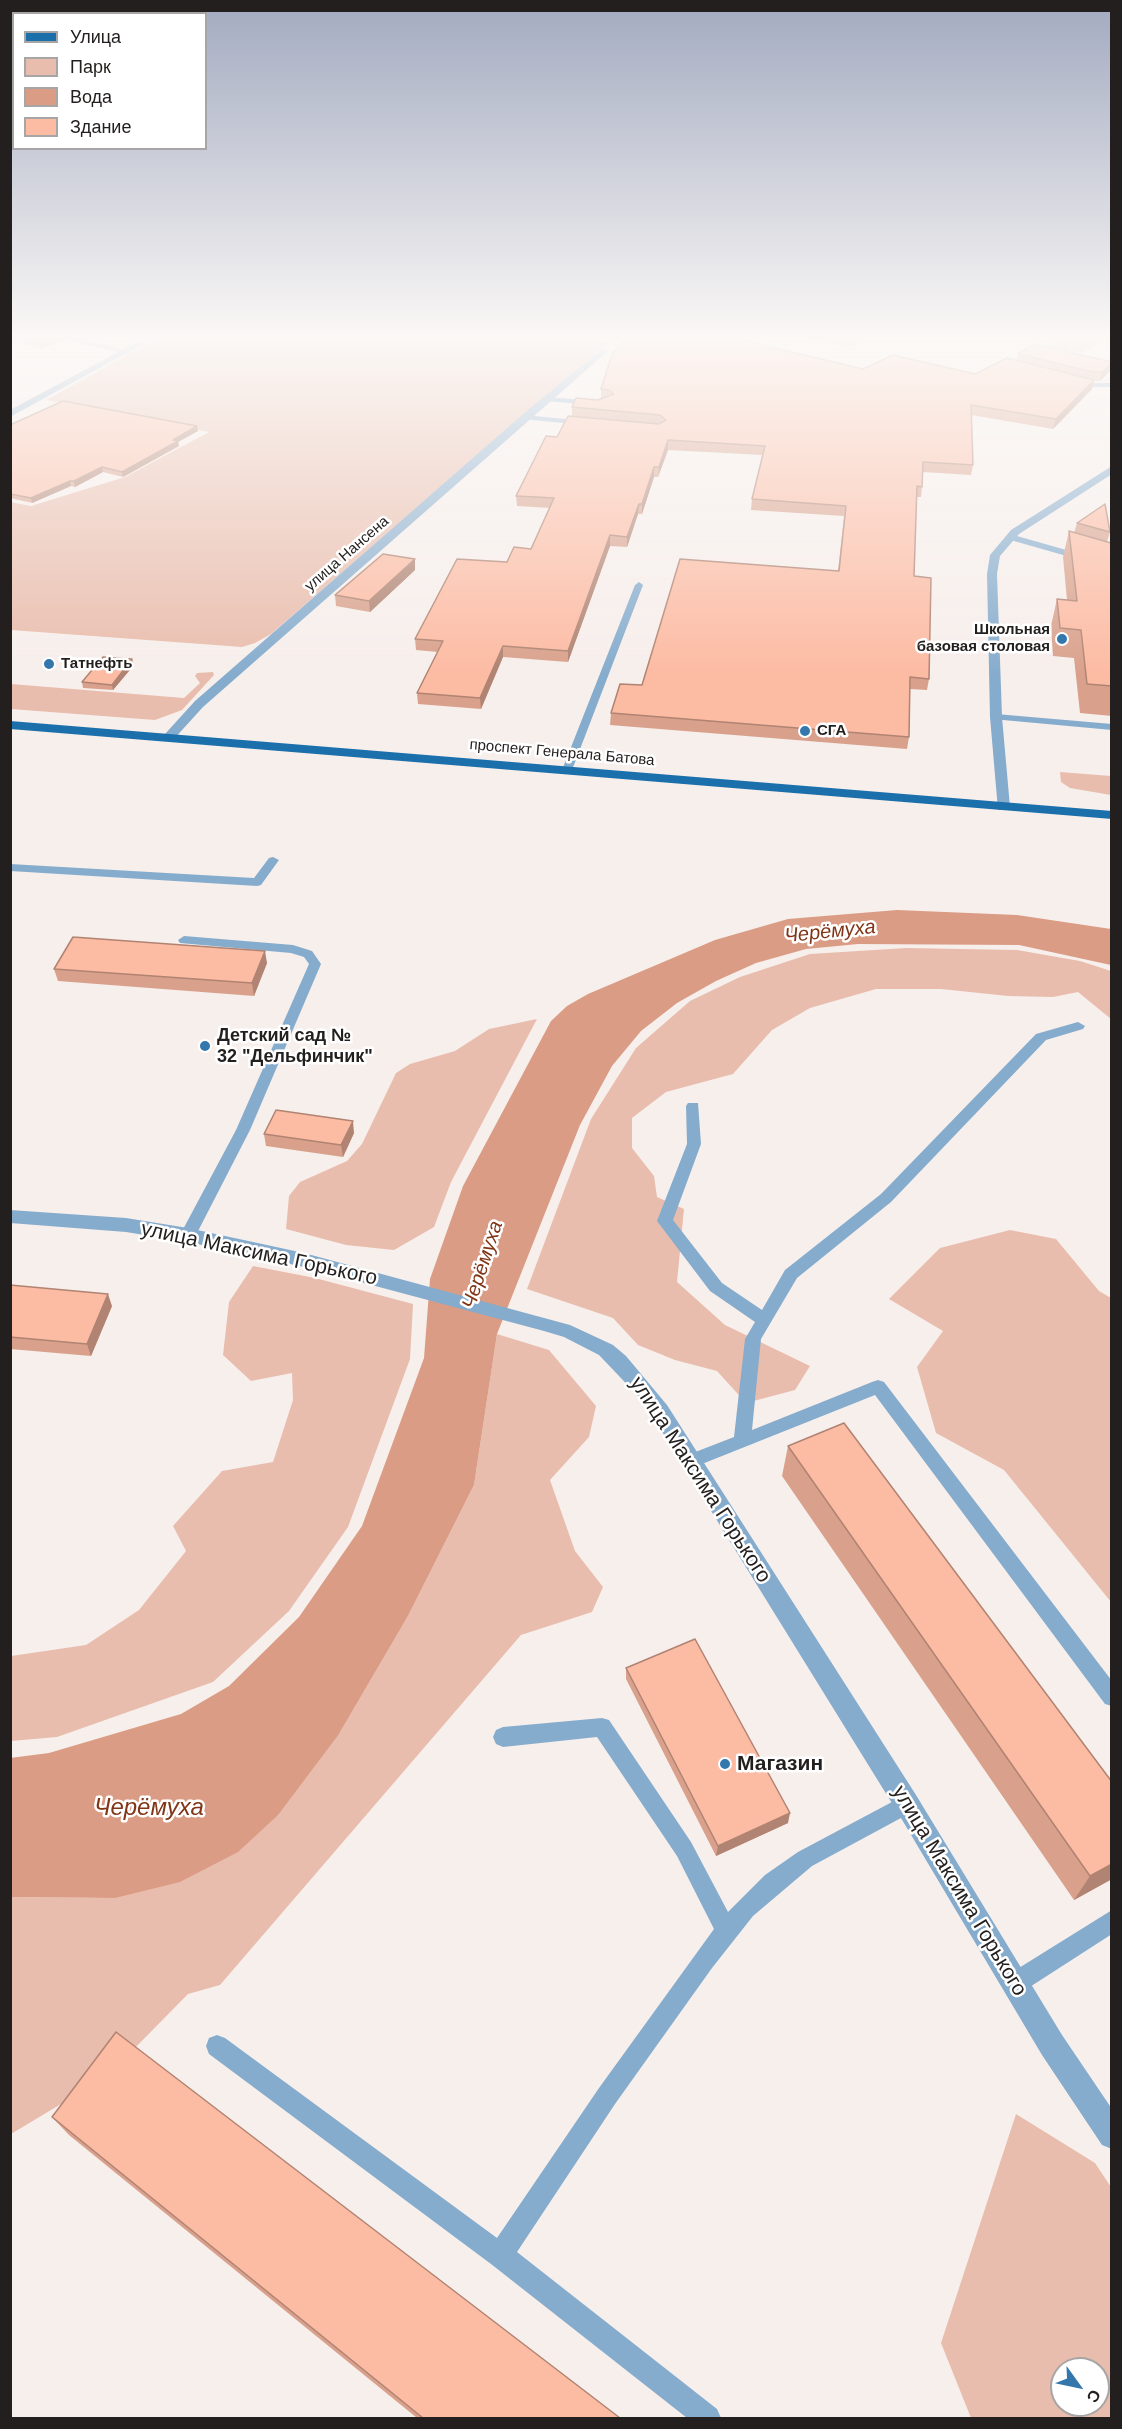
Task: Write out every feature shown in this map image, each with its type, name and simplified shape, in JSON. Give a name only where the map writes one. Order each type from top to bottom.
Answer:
[{"type":"main road","name":"проспект Генерала Батова","points":[[10,725],[1112,815]]},
{"type":"street","name":"улица Нансена","points":[[169,737],[199,704],[489,448]]},
{"type":"street","points":[[1003,807],[996,717],[992,574],[996,555],[1010,537],[1112,469]]},
{"type":"street","name":"улица Максима Горького","points":[[10,1216],[78,1220],[188,1235],[304,1260],[544,1324],[570,1332],[606,1350],[646,1391],[907,1804],[1014,1984],[1112,2135]]},
{"type":"lane","points":[[1010,537],[1112,566]]},
{"type":"lane","points":[[567,770],[639,585]]},
{"type":"lane","points":[[996,717],[1112,727]]},
{"type":"lane","points":[[10,867],[257,882],[273,860]]},
{"type":"lane","points":[[184,940],[293,949],[308,954],[315,964],[243,1130],[188,1235]]},
{"type":"lane","points":[[742,1441],[753,1339],[791,1274],[886,1198],[1041,1037],[1078,1026]]},
{"type":"lane","points":[[693,1106],[694,1144],[665,1221],[716,1287],[764,1320]]},
{"type":"lane","points":[[691,1461],[878,1387],[1112,1697]]},
{"type":"lane","points":[[502,1737],[602,1727],[684,1849],[727,1931]]},
{"type":"lane","points":[[500,2255],[607,2096],[745,1908],[805,1859],[907,1804]]},
{"type":"lane","points":[[1014,1984],[1112,1921]]},
{"type":"lane","points":[[217,2046],[500,2255],[708,2418]]},
{"type":"green space","points":[[178,448],[485,448],[271,634],[255,643],[242,647],[11,630],[10,502],[31,506],[125,477]]},
{"type":"green space","points":[[213,672],[214,675],[182,710],[155,720],[11,709],[11,684],[184,698],[200,683],[195,676],[197,673]]},
{"type":"green space","points":[[1060,772],[1111,776],[1111,795],[1070,788],[1061,782]]},
{"type":"green space","points":[[906,948],[1017,950],[1080,961],[1111,971],[1111,1019],[1078,992],[1053,997],[1008,996],[941,989],[876,989],[810,1008],[772,1030],[733,1074],[666,1092],[632,1118],[632,1148],[654,1176],[657,1197],[684,1209],[677,1282],[725,1325],[810,1366],[795,1390],[746,1403],[717,1371],[675,1360],[638,1345],[613,1318],[527,1289],[591,1119],[636,1048],[690,1001],[740,977],[810,954]]},
{"type":"green space","points":[[537,1019],[451,1182],[434,1227],[394,1250],[346,1245],[286,1229],[289,1196],[300,1182],[347,1161],[362,1144],[396,1073],[410,1064],[455,1051],[489,1029]]},
{"type":"green space","points":[[1010,1230],[1056,1239],[1099,1291],[1111,1298],[1111,1602],[1004,1470],[936,1433],[917,1367],[943,1331],[889,1299],[940,1248]]},
{"type":"green space","points":[[253,1266],[315,1278],[413,1304],[410,1359],[348,1527],[289,1611],[213,1682],[57,1737],[11,1741],[11,1656],[86,1645],[139,1610],[186,1551],[173,1526],[222,1471],[273,1462],[293,1400],[292,1373],[251,1381],[223,1355],[229,1302]]},
{"type":"green space","points":[[497,1334],[549,1350],[596,1406],[589,1437],[550,1480],[575,1551],[603,1587],[592,1612],[521,1635],[220,1985],[188,1994],[130,2053],[81,2120],[61,2104],[11,2134],[11,1897],[115,1898],[339,1734],[408,1616],[474,1485]]},
{"type":"green space","points":[[1016,2114],[1095,2163],[1111,2187],[1111,2418],[971,2418],[941,2343]]},
{"type":"water","name":"Черёмуха","points":[[897,910],[1017,915],[1111,929],[1111,965],[1019,945],[858,944],[806,949],[756,963],[716,981],[677,1003],[641,1031],[612,1066],[580,1125],[497,1334],[474,1485],[408,1616],[339,1734],[278,1815],[238,1852],[180,1882],[115,1898],[11,1897],[10,1758],[49,1753],[181,1714],[229,1686],[299,1617],[362,1526],[424,1358],[430,1279],[463,1186],[551,1021],[567,1006],[588,994],[715,940],[788,919]]},
{"type":"building","points":[[10,448],[165,448],[122,472],[102,467],[31,498],[10,494]]},
{"type":"building","points":[[540,448],[665,448],[659,467],[654,467],[642,504],[639,504],[627,537],[610,535],[568,651],[503,646],[480,698],[417,693],[443,641],[415,639],[457,559],[507,562],[514,547],[531,549],[554,498],[516,496]]},
{"type":"building","points":[[764,448],[972,448],[973,465],[923,462],[922,487],[917,486],[914,576],[931,578],[929,679],[910,677],[909,737],[611,713],[620,684],[642,685],[680,559],[839,571],[846,506],[752,499]]},
{"type":"building","points":[[1105,504],[1110,532],[1077,523]]},
{"type":"building","points":[[1069,531],[1111,543],[1112,686],[1087,684],[1081,630],[1060,628],[1057,599],[1077,601]]},
{"type":"building","points":[[383,554],[415,559],[369,601],[335,595]]},
{"type":"building","points":[[103,657],[132,659],[112,685],[82,682]]},
{"type":"building","points":[[73,937],[265,951],[252,983],[54,969]]},
{"type":"building","points":[[276,1110],[353,1121],[341,1145],[264,1134]]},
{"type":"building","points":[[10,1285],[108,1294],[87,1344],[10,1337]]},
{"type":"building","points":[[844,1423],[1112,1782],[1112,1864],[1090,1876],[788,1446]]},
{"type":"building","points":[[695,1639],[790,1813],[718,1846],[626,1668]]},
{"type":"building","points":[[116,2032],[620,2418],[423,2418],[52,2117]]},
{"type":"place","name":"Школьная базовая столовая","points":[[1062,639]]},
{"type":"place","name":"Татнефть","points":[[49,664]]},
{"type":"place","name":"СГА","points":[[805,731]]},
{"type":"place","name":"Детский сад № 32 \"Дельфинчик\"","points":[[205,1046]]},
{"type":"place","name":"Магазин","points":[[725,1764]]}]
